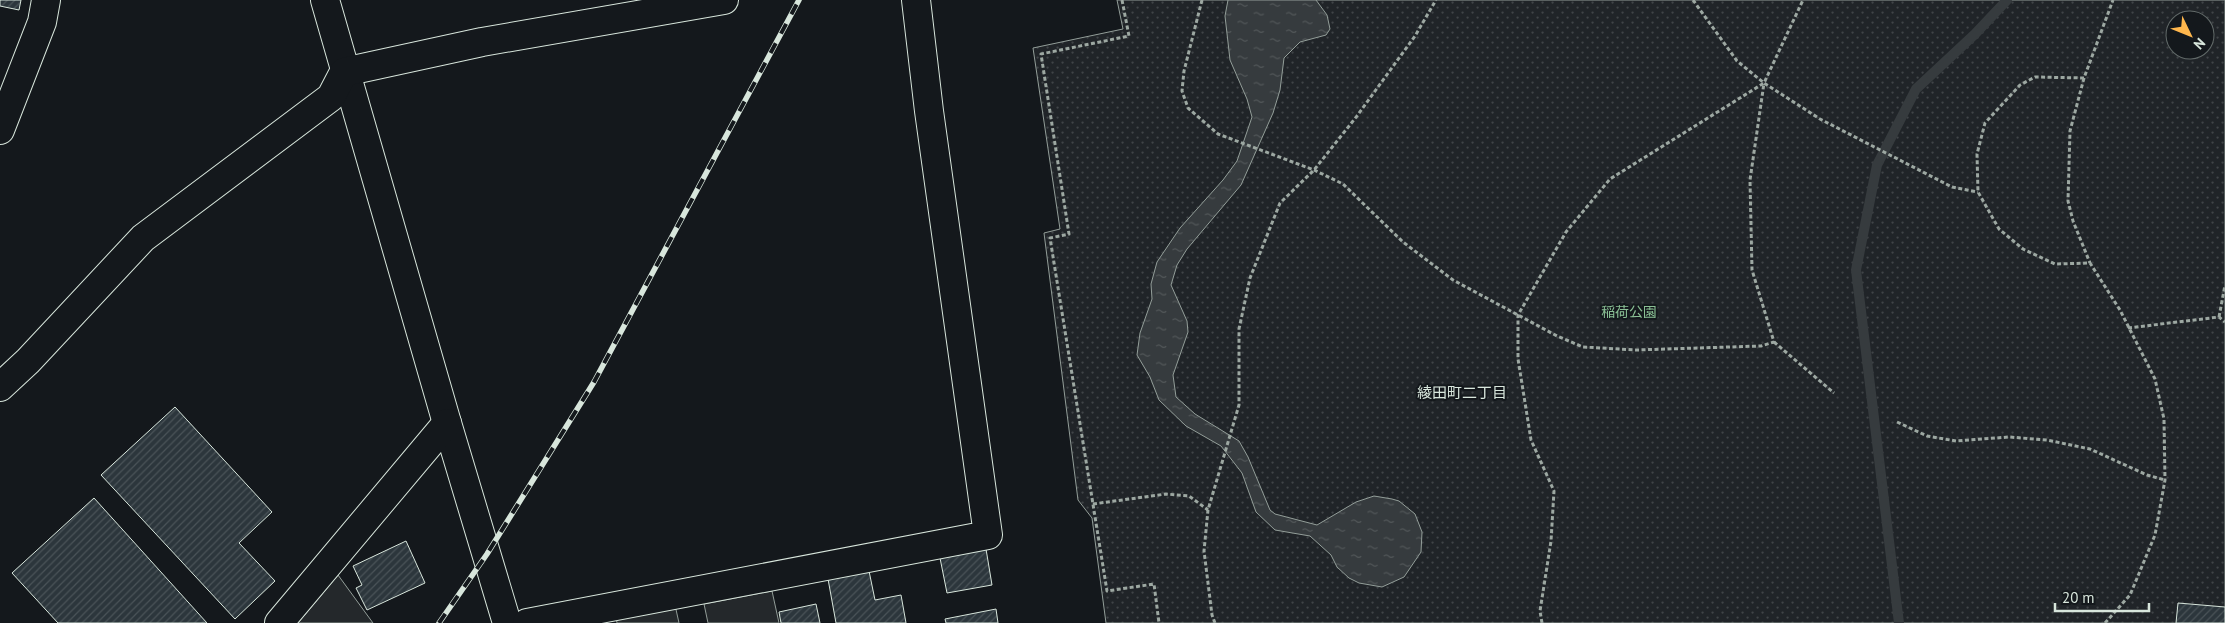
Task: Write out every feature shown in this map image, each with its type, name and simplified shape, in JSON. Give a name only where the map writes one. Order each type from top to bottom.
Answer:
[{"type":"street","points":[[0,130],[42,22],[46,0]]},
{"type":"street","points":[[325,0],[344,72],[446,423],[507,623]]},
{"type":"street","points":[[344,72],[482,42],[724,0]]},
{"type":"street","points":[[527,623],[988,535],[929,111],[916,0]]},
{"type":"street","points":[[0,388],[28,361],[144,238],[331,97],[344,72]]},
{"type":"street","points":[[279,623],[446,423]]},
{"type":"path","points":[[1122,0],[1129,36],[1041,54],[1069,234],[1050,238],[1107,591],[1154,584],[1159,623]]},
{"type":"path","points":[[1202,0],[1184,71],[1182,91],[1188,108],[1218,134],[1314,170],[1343,184],[1403,242],[1453,280],[1557,336],[1583,347],[1636,350],[1761,346],[1774,342]]},
{"type":"path","points":[[1215,623],[1212,615],[1204,551],[1208,510],[1239,405],[1239,329],[1250,278],[1280,203],[1314,170],[1357,116],[1416,36],[1436,0]]},
{"type":"path","points":[[1692,0],[1737,61],[1764,83],[1820,118],[1944,183],[1952,187],[1978,192]]},
{"type":"path","points":[[1804,0],[1764,83],[1750,180],[1752,270],[1774,342],[1834,393]]},
{"type":"path","points":[[2105,623],[2130,594],[2141,569],[2155,535],[2165,480],[2164,419],[2155,379],[2090,263],[2073,221],[2068,201],[2070,131],[2084,78],[2113,0]]},
{"type":"path","points":[[2084,78],[2035,77],[2020,85],[2002,104],[1985,123],[1977,154],[1978,192],[1999,229],[2023,249],[2055,264],[2090,263]]},
{"type":"path","points":[[1542,623],[1540,611],[1551,541],[1554,492],[1531,440],[1518,359],[1518,315],[1566,232],[1610,179],[1764,83]]},
{"type":"path","points":[[2219,317],[2225,285]]},
{"type":"path","points":[[2128,328],[2219,317],[2225,322]]},
{"type":"path","points":[[1897,422],[1928,436],[1956,441],[2009,437],[2047,440],[2090,449],[2147,475],[2165,480]]},
{"type":"path","points":[[1093,504],[1166,494],[1189,496],[1208,510]]},
{"type":"green space","name":"稲荷公園","points":[[1117,0],[2225,0],[2225,623],[1106,623],[1092,518],[1078,500],[1044,233],[1060,229],[1033,48],[1123,29]]},
{"type":"shaded area","points":[[338,575],[373,623],[298,623]]},
{"type":"shaded area","points":[[772,591],[779,623],[708,623],[704,604]]},
{"type":"shaded area","points":[[675,605],[679,623],[617,623],[616,617]]},
{"type":"water","points":[[1228,0],[1316,0],[1327,15],[1330,29],[1326,35],[1300,42],[1284,58],[1280,90],[1273,113],[1241,185],[1187,249],[1177,265],[1171,285],[1187,321],[1188,332],[1173,375],[1176,397],[1195,414],[1239,441],[1248,457],[1270,510],[1275,514],[1317,525],[1356,502],[1374,496],[1399,501],[1415,514],[1422,532],[1421,552],[1404,577],[1382,587],[1359,583],[1349,578],[1337,567],[1331,555],[1310,536],[1275,530],[1256,512],[1242,473],[1221,446],[1186,426],[1159,400],[1150,377],[1137,355],[1140,333],[1152,299],[1151,284],[1157,262],[1180,228],[1223,180],[1237,161],[1252,117],[1247,99],[1230,60],[1225,16]]},
{"type":"building","points":[[0,0],[21,0],[19,10],[0,6]]},
{"type":"building","points":[[175,407],[272,512],[239,543],[275,581],[235,619],[101,475]]},
{"type":"building","points":[[94,498],[207,623],[58,623],[12,573]]},
{"type":"building","points":[[406,541],[425,583],[367,610],[356,588],[362,585],[353,566]]},
{"type":"building","points":[[986,549],[992,585],[947,593],[940,558]]},
{"type":"building","points":[[869,571],[875,600],[901,595],[906,623],[836,623],[828,579]]},
{"type":"building","points":[[2178,603],[2225,607],[2225,623],[2176,623]]},
{"type":"building","points":[[816,604],[820,623],[781,623],[779,612]]},
{"type":"building","points":[[996,609],[998,623],[946,623],[945,619]]},
{"type":"waterway","points":[[1899,623],[1856,270],[1877,165],[1916,89],[1975,34],[2007,0]]},
{"type":"railway","points":[[439,623],[487,554],[594,382],[799,0]]},
{"type":"district","name":"綾田町二丁目","points":[[1462,392]]}]
